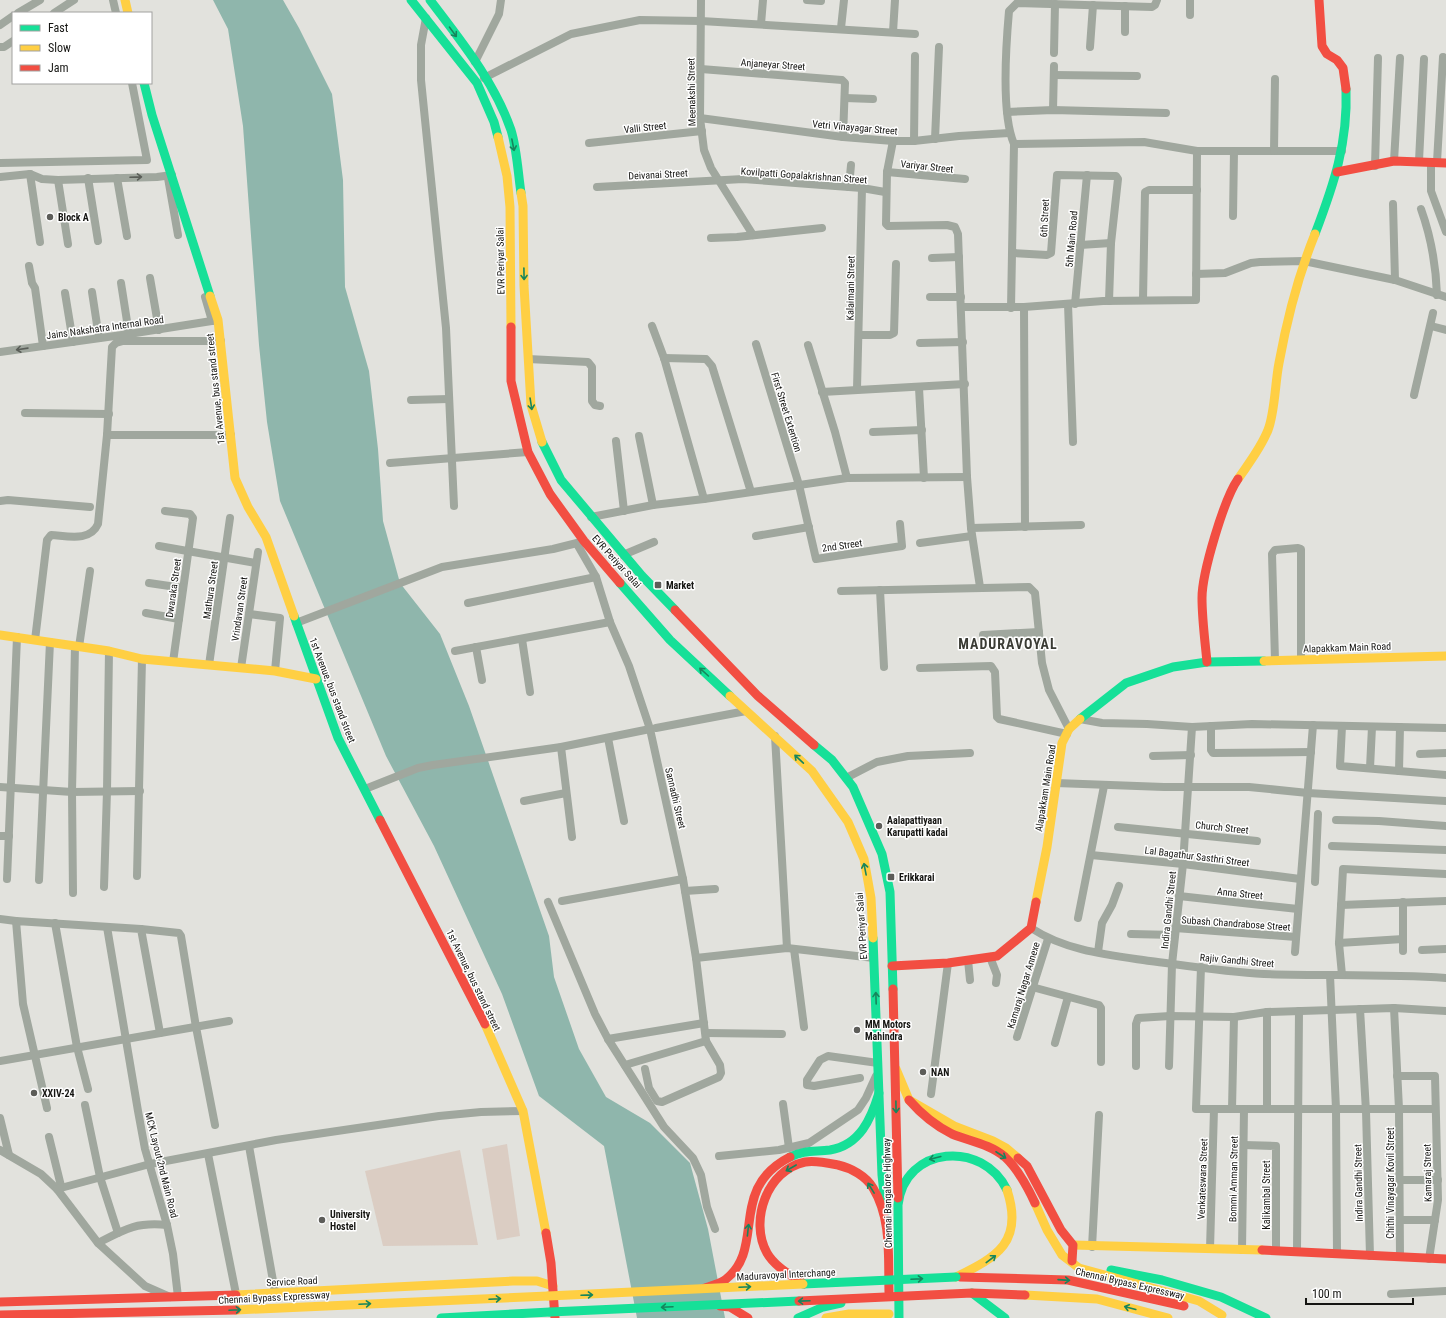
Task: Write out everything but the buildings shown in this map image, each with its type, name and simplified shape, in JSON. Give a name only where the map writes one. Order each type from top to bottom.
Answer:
[{"type":"main road","points":[[125,0],[128,12]]},
{"type":"main road","name":"EVR Periyar Salai","points":[[411,0],[477,83],[494,122],[506,176],[510,207],[511,381],[528,452],[550,494],[580,543],[670,640],[832,760],[853,787],[882,854],[890,892],[896,1068]]},
{"type":"main road","name":"EVR Periyar Salai","points":[[430,0],[486,76],[511,131],[523,206],[523,240],[531,404],[542,445],[561,480],[739,691],[746,711],[812,771],[848,822],[864,859],[871,898],[879,1093]]},
{"type":"main road","points":[[1207,662],[1202,598],[1203,580],[1227,499],[1235,483],[1260,446],[1269,428],[1279,363],[1304,261],[1338,172],[1342,151],[1347,108],[1346,78],[1343,68],[1337,60],[1327,54],[1322,46],[1319,0]]},
{"type":"main road","name":"1st Avenue, bus stand street","points":[[144,84],[169,175],[221,341],[235,478],[248,507],[266,537],[338,738],[476,1004],[524,1111],[551,1263],[553,1286]]},
{"type":"main road","points":[[1338,172],[1394,162],[1438,162]]},
{"type":"main road","points":[[510,241],[523,240]]},
{"type":"main road","points":[[0,634],[108,651],[142,659],[275,671],[316,679]]},
{"type":"main road","name":"Alapakkam Main Road","points":[[1032,928],[1047,846],[1062,743],[1068,732],[1080,719],[1126,683],[1173,667],[1207,662],[1446,656]]},
{"type":"main road","points":[[892,966],[948,963],[997,956],[1032,928]]},
{"type":"main road","points":[[896,1068],[909,1100],[922,1115],[943,1129],[981,1143],[1005,1157],[1027,1186],[1047,1230],[1062,1255],[1083,1270],[1199,1301],[1226,1316]]},
{"type":"main road","name":"Chennai Bangalore Highway","points":[[896,1068],[899,1318]]},
{"type":"main road","points":[[702,1290],[725,1280],[738,1265],[747,1246],[754,1194],[762,1179],[773,1167],[807,1151],[834,1149],[862,1132],[871,1118],[879,1093]]},
{"type":"main road","name":"Chennai Bangalore Highway","points":[[879,1093],[882,1175],[887,1223],[889,1316]]},
{"type":"main road","points":[[909,1100],[954,1126],[993,1141],[1018,1157],[1027,1166],[1061,1230],[1073,1245],[1072,1262]]},
{"type":"main road","points":[[898,1211],[900,1194],[908,1177],[926,1160],[946,1155],[967,1156],[993,1170],[1002,1180],[1013,1211],[1011,1230],[1004,1247],[986,1263],[956,1277]]},
{"type":"main road","points":[[804,1284],[777,1265],[767,1253],[760,1234],[761,1212],[768,1191],[776,1179],[786,1171],[794,1166],[806,1162],[829,1163],[847,1166],[863,1177],[873,1188],[887,1223]]},
{"type":"main road","points":[[1073,1245],[1210,1250],[1276,1250],[1446,1259]]},
{"type":"main road","points":[[1092,1272],[1112,1270],[1162,1280],[1221,1297],[1266,1318]]},
{"type":"main road","name":"Maduravoyal Interchange","points":[[548,1296],[956,1277],[1025,1278]]},
{"type":"main road","name":"Chennai Bypass Expressway","points":[[1025,1278],[1068,1280],[1226,1316]]},
{"type":"main road","name":"Service Road","points":[[0,1302],[175,1297],[513,1281],[537,1281],[553,1286]]},
{"type":"main road","points":[[552,1315],[553,1286]]},
{"type":"main road","points":[[441,1318],[552,1315],[706,1305],[972,1293],[1097,1299],[1168,1318]]},
{"type":"main road","points":[[972,1293],[1005,1318]]},
{"type":"main road","name":"Chennai Bypass Expressway","points":[[0,1315],[203,1312],[548,1296]]},
{"type":"main road","points":[[798,1318],[823,1307],[865,1298]]},
{"type":"main road","points":[[706,1305],[730,1307],[748,1318]]},
{"type":"main road","points":[[826,1318],[849,1314],[889,1316]]},
{"type":"street","points":[[29,10],[40,0]]},
{"type":"street","points":[[56,12],[74,0]]},
{"type":"street","points":[[113,0],[116,12]]},
{"type":"street","points":[[475,62],[498,14],[501,0]]},
{"type":"street","name":"Meenakshi Street","points":[[701,0],[700,118],[704,150],[711,168],[720,180],[753,235]]},
{"type":"street","points":[[761,24],[763,0]]},
{"type":"street","points":[[807,0],[820,1]]},
{"type":"street","points":[[841,28],[844,0]]},
{"type":"street","points":[[893,32],[895,0]]},
{"type":"street","points":[[1011,308],[1014,144],[1009,132],[1007,112],[1009,11],[1017,3],[1152,7],[1155,6],[1157,0]]},
{"type":"street","points":[[1190,0],[1190,15]]},
{"type":"street","points":[[1054,53],[1055,4]]},
{"type":"street","points":[[1090,47],[1092,5]]},
{"type":"street","points":[[1125,32],[1126,6]]},
{"type":"street","points":[[0,25],[12,17]]},
{"type":"street","points":[[426,18],[421,45],[421,80],[446,328],[454,506]]},
{"type":"street","points":[[477,83],[486,76],[571,34],[640,20],[701,21],[841,28],[915,34]]},
{"type":"street","points":[[0,47],[4,47],[12,42]]},
{"type":"street","points":[[935,139],[939,47]]},
{"type":"street","points":[[914,141],[915,56]]},
{"type":"street","points":[[1443,57],[1438,162],[1431,191],[1446,232]]},
{"type":"street","points":[[1375,166],[1378,58]]},
{"type":"street","points":[[1394,162],[1400,58]]},
{"type":"street","points":[[1419,161],[1424,59]]},
{"type":"street","points":[[1053,110],[1054,66]]},
{"type":"street","name":"Anjaneyar Street","points":[[701,69],[844,81],[845,98]]},
{"type":"street","points":[[1054,75],[1137,76]]},
{"type":"street","points":[[1274,151],[1275,79]]},
{"type":"street","points":[[0,163],[147,160],[132,84]]},
{"type":"street","points":[[843,137],[845,98],[873,100]]},
{"type":"street","points":[[1007,112],[1053,110],[1166,113]]},
{"type":"street","name":"Vetri Vinayagar Street","points":[[700,118],[843,137],[893,141],[914,141],[1009,132]]},
{"type":"street","name":"Valli Street","points":[[589,143],[702,131]]},
{"type":"street","points":[[893,141],[885,192],[886,225],[947,225],[955,227],[958,234],[965,384],[967,477],[971,532],[980,587]]},
{"type":"street","points":[[1014,144],[1144,142],[1197,151],[1342,151]]},
{"type":"street","points":[[961,307],[1011,308],[1109,301],[1196,300],[1197,151]]},
{"type":"street","points":[[1233,216],[1234,151]]},
{"type":"street","points":[[849,187],[851,165]]},
{"type":"street","name":"Variyar Street","points":[[887,172],[965,180]]},
{"type":"street","points":[[0,177],[30,174],[42,179],[58,180],[169,175],[178,235]]},
{"type":"street","points":[[30,174],[40,242]]},
{"type":"street","name":"6th Street","points":[[1013,253],[1047,255],[1051,253],[1057,175],[1087,176]]},
{"type":"street","points":[[1087,176],[1118,177],[1111,243],[1109,301]]},
{"type":"street","name":"5th Main Road","points":[[1073,442],[1071,304],[1080,245],[1087,176]]},
{"type":"street","points":[[88,178],[98,241]]},
{"type":"street","points":[[117,178],[127,236]]},
{"type":"street","name":"Kovilpatti Gopalakrishnan Street","points":[[720,180],[743,179],[862,188],[885,192]]},
{"type":"street","points":[[58,180],[68,244]]},
{"type":"street","name":"Deivanai Street","points":[[597,187],[720,180]]},
{"type":"street","name":"Kalaimani Street","points":[[857,389],[862,188]]},
{"type":"street","points":[[1143,300],[1145,192],[1149,190],[1197,190]]},
{"type":"street","points":[[1394,204],[1395,280]]},
{"type":"street","points":[[1420,209],[1427,227],[1436,270],[1437,295]]},
{"type":"street","points":[[710,238],[822,228]]},
{"type":"street","points":[[1080,245],[1111,243]]},
{"type":"street","points":[[932,258],[959,257]]},
{"type":"street","points":[[1196,274],[1224,273],[1251,263],[1304,261],[1395,280],[1446,297]]},
{"type":"street","points":[[859,335],[890,335],[894,333],[896,264]]},
{"type":"street","points":[[29,266],[32,283],[35,288],[43,346]]},
{"type":"street","points":[[198,266],[214,321]]},
{"type":"street","points":[[150,278],[159,330]]},
{"type":"street","points":[[121,283],[129,334]]},
{"type":"street","points":[[92,292],[99,338]]},
{"type":"street","points":[[65,293],[73,342]]},
{"type":"street","points":[[930,297],[961,297]]},
{"type":"street","points":[[1024,307],[1025,527]]},
{"type":"street","points":[[1414,395],[1433,313]]},
{"type":"street","name":"Jains Nakshatra Internal Road","points":[[0,352],[214,321]]},
{"type":"street","points":[[652,326],[664,358],[704,499]]},
{"type":"street","points":[[1431,326],[1446,330]]},
{"type":"street","points":[[35,640],[47,540],[51,535],[83,536],[95,530],[101,510],[112,347],[116,343],[221,341]]},
{"type":"street","points":[[920,343],[963,342]]},
{"type":"street","name":"First Street Extention","points":[[756,344],[799,485]]},
{"type":"street","points":[[808,345],[847,478]]},
{"type":"street","points":[[664,358],[706,359],[712,366],[751,492]]},
{"type":"street","points":[[528,359],[588,362],[592,367],[592,401],[595,405],[600,406]]},
{"type":"street","points":[[822,392],[857,389],[919,388],[965,384]]},
{"type":"street","points":[[919,388],[924,478]]},
{"type":"street","points":[[411,400],[449,399]]},
{"type":"street","points":[[25,412],[108,414]]},
{"type":"street","points":[[873,432],[922,430]]},
{"type":"street","points":[[107,435],[231,435]]},
{"type":"street","points":[[639,436],[653,505]]},
{"type":"street","points":[[616,441],[624,511]]},
{"type":"street","points":[[390,463],[528,452]]},
{"type":"street","points":[[591,517],[653,505],[847,478],[967,477]]},
{"type":"street","name":"2nd Street","points":[[799,485],[816,559],[902,546],[900,524]]},
{"type":"street","points":[[0,501],[8,500],[90,507]]},
{"type":"street","name":"Dwaraka Street","points":[[166,511],[190,514],[194,518],[188,550],[173,662]]},
{"type":"street","name":"Mathura Street","points":[[209,665],[230,518]]},
{"type":"street","points":[[920,543],[971,532],[1025,527],[1081,525]]},
{"type":"street","points":[[756,536],[808,527]]},
{"type":"street","points":[[624,554],[654,542]]},
{"type":"street","points":[[296,624],[442,567],[580,543]]},
{"type":"street","name":"Sannadhi Street","points":[[580,543],[596,577],[610,622],[629,666],[653,729],[686,892],[706,1037],[720,1065],[721,1073],[719,1077],[662,1102],[657,1101],[649,1088],[644,1069]]},
{"type":"street","points":[[159,546],[256,563]]},
{"type":"street","points":[[1274,660],[1272,554],[1275,550],[1298,548],[1301,549],[1301,660]]},
{"type":"street","name":"Vrindavan Street","points":[[241,668],[258,552]]},
{"type":"street","points":[[73,893],[72,792],[77,647],[90,571]]},
{"type":"street","points":[[468,603],[596,577]]},
{"type":"street","points":[[149,583],[183,588]]},
{"type":"street","points":[[841,591],[980,587],[1029,587],[1033,589],[1042,664],[1049,690],[1068,732]]},
{"type":"street","points":[[880,590],[884,667]]},
{"type":"street","points":[[146,613],[179,619]]},
{"type":"street","points":[[249,614],[280,618],[275,671]]},
{"type":"street","points":[[456,651],[610,622]]},
{"type":"street","points":[[983,635],[1039,632]]},
{"type":"street","points":[[7,879],[17,637]]},
{"type":"street","points":[[522,639],[530,692]]},
{"type":"street","points":[[39,880],[50,642]]},
{"type":"street","points":[[476,647],[482,680]]},
{"type":"street","points":[[104,887],[107,791],[108,651]]},
{"type":"street","points":[[137,876],[142,659]]},
{"type":"street","points":[[920,668],[991,666],[995,672],[997,717],[1000,720],[1068,732]]},
{"type":"street","points":[[365,789],[418,768],[490,756],[562,747],[746,711]]},
{"type":"street","points":[[1080,719],[1102,723],[1192,727],[1252,724],[1446,728]]},
{"type":"street","points":[[1295,952],[1313,725]]},
{"type":"street","points":[[1211,726],[1211,750],[1213,753],[1311,752]]},
{"type":"street","points":[[1342,726],[1340,766],[1446,775]]},
{"type":"street","points":[[1370,768],[1372,726]]},
{"type":"street","name":"Indira Gandhi Street","points":[[1169,1066],[1172,964],[1183,864],[1192,727]]},
{"type":"street","points":[[1399,771],[1400,727]]},
{"type":"street","points":[[774,736],[791,948],[804,1027]]},
{"type":"street","points":[[608,738],[624,821]]},
{"type":"street","points":[[562,747],[572,837]]},
{"type":"street","points":[[846,778],[877,762],[908,756],[970,753]]},
{"type":"street","points":[[1420,754],[1446,753]]},
{"type":"street","points":[[1153,756],[1191,755]]},
{"type":"street","points":[[1056,783],[1104,786],[1250,787],[1308,793],[1446,801]]},
{"type":"street","points":[[1078,918],[1104,786]]},
{"type":"street","points":[[0,787],[11,789],[72,792],[140,791]]},
{"type":"street","points":[[524,802],[566,793]]},
{"type":"street","points":[[1315,882],[1318,814]]},
{"type":"street","points":[[1336,820],[1379,821],[1446,826]]},
{"type":"street","name":"Church Street","points":[[1118,827],[1257,841]]},
{"type":"street","points":[[0,836],[9,836]]},
{"type":"street","points":[[1304,846],[1316,847]]},
{"type":"street","points":[[1332,846],[1446,850]]},
{"type":"street","name":"Lal Bagathur Sasthri Street","points":[[1090,855],[1183,864],[1300,879]]},
{"type":"street","points":[[1342,975],[1340,943],[1343,869],[1446,874]]},
{"type":"street","points":[[562,901],[683,879]]},
{"type":"street","points":[[1098,952],[1102,923],[1112,905],[1119,886]]},
{"type":"street","points":[[686,892],[715,889]]},
{"type":"street","name":"Anna Street","points":[[1179,896],[1298,909]]},
{"type":"street","points":[[1341,904],[1446,901]]},
{"type":"street","points":[[548,902],[595,1014],[608,1039],[664,1127],[693,1158],[701,1175],[707,1207],[715,1229]]},
{"type":"street","points":[[1403,902],[1403,951]]},
{"type":"street","points":[[0,919],[179,933],[215,1125]]},
{"type":"street","points":[[16,921],[23,1004],[47,1108]]},
{"type":"street","points":[[55,923],[77,1047],[88,1089]]},
{"type":"street","name":"MCK Layout 2nd Main Road","points":[[106,927],[124,1038],[144,1143],[167,1225],[173,1254],[175,1297]]},
{"type":"street","name":"Rajiv Gandhi Street","points":[[1032,928],[1048,939],[1068,947],[1172,964],[1263,974],[1406,975],[1446,978]]},
{"type":"street","points":[[141,929],[160,1033]]},
{"type":"street","name":"Subash Chandrabose Street","points":[[1131,934],[1175,932],[1296,937]]},
{"type":"street","name":"Kamaraj Nagar Annexe","points":[[1017,1037],[1048,939]]},
{"type":"street","points":[[1340,943],[1403,940]]},
{"type":"street","points":[[696,958],[791,948],[874,958]]},
{"type":"street","points":[[1422,950],[1446,949]]},
{"type":"street","points":[[990,956],[997,975],[996,984]]},
{"type":"street","points":[[968,960],[970,980]]},
{"type":"street","points":[[931,1094],[948,963]]},
{"type":"street","points":[[1201,967],[1196,1109],[1336,1109],[1366,1111],[1435,1109]]},
{"type":"street","points":[[1330,975],[1336,1109],[1337,1254]]},
{"type":"street","points":[[1032,987],[1096,1004],[1101,1008],[1101,1062]]},
{"type":"street","points":[[1055,1043],[1068,996]]},
{"type":"street","points":[[1136,1066],[1138,1018],[1170,1016],[1234,1016],[1267,1012],[1394,1008],[1446,1011]]},
{"type":"street","name":"Chithi Vinayagar Kovil Street","points":[[1394,1008],[1399,1109],[1400,1257]]},
{"type":"street","name":"Indira Gandhi Street","points":[[1360,1009],[1366,1111],[1370,1256]]},
{"type":"street","points":[[1297,1251],[1299,1011]]},
{"type":"street","points":[[1267,1012],[1268,1109]]},
{"type":"street","points":[[1232,1109],[1234,1016]]},
{"type":"street","points":[[0,1061],[124,1038],[229,1021]]},
{"type":"street","points":[[608,1039],[704,1023]]},
{"type":"street","points":[[625,1065],[706,1037],[782,1034]]},
{"type":"street","points":[[719,1156],[789,1148],[809,1143],[858,1110],[866,1098],[878,1067],[828,1056],[820,1060],[806,1080],[807,1085],[814,1086],[860,1078]]},
{"type":"street","name":"Kamaraj Street","points":[[1397,1076],[1435,1076],[1438,1200],[1429,1259]]},
{"type":"street","points":[[783,1104],[789,1148]]},
{"type":"street","points":[[84,1105],[100,1177],[118,1233]]},
{"type":"street","name":"Venkateswara Street","points":[[1210,1250],[1214,1109]]},
{"type":"street","name":"Bommi Amman Street","points":[[1242,1250],[1244,1109]]},
{"type":"street","points":[[59,1188],[150,1164],[276,1140],[439,1116],[481,1112],[524,1111]]},
{"type":"street","points":[[1092,1246],[1099,1115]]},
{"type":"street","points":[[0,1118],[9,1155]]},
{"type":"street","points":[[49,1137],[59,1188]]},
{"type":"street","points":[[249,1146],[275,1292]]},
{"type":"street","name":"Kalikambal Street","points":[[1244,1146],[1276,1146],[1276,1250]]},
{"type":"street","points":[[0,1150],[41,1174],[59,1188],[98,1242],[145,1286],[175,1297]]},
{"type":"street","points":[[208,1154],[236,1294]]},
{"type":"street","points":[[1400,1180],[1438,1180]]},
{"type":"street","points":[[1400,1220],[1435,1220]]},
{"type":"street","points":[[98,1242],[127,1228],[147,1223],[167,1225]]},
{"type":"street","points":[[1391,1294],[1446,1291]]},
{"type":"shaded area","points":[[507,1144],[520,1236],[497,1240],[482,1149]]},
{"type":"shaded area","points":[[460,1150],[478,1245],[383,1246],[365,1171]]},
{"type":"water","points":[[213,0],[283,0],[299,28],[332,94],[343,180],[345,287],[369,371],[378,449],[383,521],[400,583],[440,634],[469,706],[549,936],[554,977],[579,1049],[606,1097],[650,1123],[690,1163],[708,1229],[725,1318],[637,1318],[604,1146],[539,1096],[502,994],[434,846],[386,756],[280,501],[267,422],[259,345],[243,126],[228,29]]},
{"type":"traffic: fast","points":[[411,0],[477,83],[494,122],[498,137]]},
{"type":"traffic: fast","points":[[430,0],[476,62],[496,95],[511,130],[515,145],[521,193]]},
{"type":"traffic: fast","points":[[144,84],[152,115],[210,296]]},
{"type":"traffic: fast","points":[[1315,234],[1334,180],[1342,145],[1345,127],[1346,89]]},
{"type":"traffic: fast","points":[[542,442],[561,480],[642,576],[675,610]]},
{"type":"traffic: fast","points":[[620,583],[670,640],[730,696]]},
{"type":"traffic: fast","points":[[294,616],[338,738],[380,820]]},
{"type":"traffic: fast","points":[[1080,719],[1126,683],[1173,667],[1207,662],[1264,661]]},
{"type":"traffic: fast","points":[[814,745],[832,760],[853,787],[882,854],[890,892],[893,989]]},
{"type":"traffic: fast","points":[[873,938],[882,1175],[886,1212]]},
{"type":"traffic: fast","points":[[790,1157],[805,1152],[830,1150],[849,1143],[857,1137],[868,1121],[879,1093]]},
{"type":"traffic: fast","points":[[899,1318],[898,1205],[904,1185],[915,1170],[929,1161],[946,1156],[964,1157],[981,1163],[996,1174],[1007,1190]]},
{"type":"traffic: fast","points":[[1111,1270],[1162,1280],[1221,1297],[1266,1318]]},
{"type":"traffic: fast","points":[[803,1284],[956,1277]]},
{"type":"traffic: fast","points":[[972,1293],[1005,1318]]},
{"type":"traffic: fast","points":[[550,1312],[799,1301]]},
{"type":"traffic: fast","points":[[798,1318],[823,1307],[841,1303]]},
{"type":"traffic: fast","points":[[441,1318],[550,1312]]},
{"type":"traffic: slow","points":[[125,0],[128,12]]},
{"type":"traffic: slow","points":[[498,137],[507,176],[510,207],[511,327]]},
{"type":"traffic: slow","points":[[521,193],[523,206],[524,286],[531,405],[542,442]]},
{"type":"traffic: slow","points":[[1238,479],[1262,443],[1268,430],[1274,406],[1279,363],[1289,314],[1303,266],[1315,234]]},
{"type":"traffic: slow","points":[[210,296],[218,320],[235,478],[248,507],[266,537],[294,616]]},
{"type":"traffic: slow","points":[[0,635],[109,651],[142,659],[275,671],[316,679]]},
{"type":"traffic: slow","points":[[1264,661],[1446,656]]},
{"type":"traffic: slow","points":[[730,696],[812,771],[848,822],[864,859],[871,898],[873,938]]},
{"type":"traffic: slow","points":[[1036,902],[1047,847],[1062,743],[1069,729],[1080,719]]},
{"type":"traffic: slow","points":[[485,1024],[523,1111],[546,1233]]},
{"type":"traffic: slow","points":[[896,1069],[909,1100],[954,1126],[993,1141],[1006,1148],[1018,1158]]},
{"type":"traffic: slow","points":[[956,1277],[984,1262],[1003,1246],[1009,1235],[1012,1223],[1011,1208],[1007,1190]]},
{"type":"traffic: slow","points":[[1035,1203],[1047,1230],[1062,1255],[1079,1268],[1199,1301],[1222,1315]]},
{"type":"traffic: slow","points":[[1073,1245],[1262,1250]]},
{"type":"traffic: slow","points":[[236,1295],[513,1281],[537,1281],[553,1286]]},
{"type":"traffic: slow","points":[[548,1296],[803,1284]]},
{"type":"traffic: slow","points":[[1025,1295],[1097,1299],[1168,1318]]},
{"type":"traffic: slow","points":[[236,1310],[548,1296]]},
{"type":"traffic: slow","points":[[826,1318],[849,1314],[889,1314]]},
{"type":"traffic: jam","points":[[1319,0],[1322,46],[1327,54],[1337,60],[1343,68],[1346,89]]},
{"type":"traffic: jam","points":[[1337,172],[1394,161],[1446,163]]},
{"type":"traffic: jam","points":[[511,327],[511,381],[528,452],[550,494],[584,541],[620,583]]},
{"type":"traffic: jam","points":[[1207,662],[1202,614],[1203,587],[1220,519],[1232,489],[1238,479]]},
{"type":"traffic: jam","points":[[675,610],[758,696],[814,745]]},
{"type":"traffic: jam","points":[[380,820],[485,1024]]},
{"type":"traffic: jam","points":[[892,966],[948,963],[997,956],[1031,928],[1036,902]]},
{"type":"traffic: jam","points":[[893,989],[898,1198]]},
{"type":"traffic: jam","points":[[909,1100],[929,1119],[946,1131],[993,1149],[1005,1157],[1026,1185],[1035,1203]]},
{"type":"traffic: jam","points":[[705,1288],[725,1280],[737,1267],[744,1252],[753,1202],[759,1185],[771,1170],[790,1157]]},
{"type":"traffic: jam","points":[[1018,1158],[1027,1166],[1061,1230],[1073,1245],[1072,1261]]},
{"type":"traffic: jam","points":[[804,1284],[779,1267],[770,1258],[762,1240],[760,1226],[761,1212],[765,1198],[780,1175],[792,1167],[809,1161],[838,1165],[853,1170],[862,1176],[873,1188],[879,1200],[886,1225],[889,1252],[889,1292]]},
{"type":"traffic: jam","points":[[546,1233],[551,1263],[555,1318]]},
{"type":"traffic: jam","points":[[1262,1250],[1446,1259]]},
{"type":"traffic: jam","points":[[960,1277],[1068,1280],[1184,1306]]},
{"type":"traffic: jam","points":[[799,1301],[972,1293],[1025,1295]]},
{"type":"traffic: jam","points":[[0,1302],[236,1295]]},
{"type":"traffic: jam","points":[[720,1306],[730,1307],[748,1318]]},
{"type":"traffic: jam","points":[[0,1315],[236,1310]]},
{"type":"place","name":"Block A","points":[[50,217]]},
{"type":"place","name":"Market","points":[[658,585]]},
{"type":"place","name":"Aalapattiyaan Karupatti kadai","points":[[879,826]]},
{"type":"place","name":"Erikkarai","points":[[891,877]]},
{"type":"place","name":"MM Motors Mahindra","points":[[857,1030]]},
{"type":"place","name":"NAN","points":[[923,1072]]},
{"type":"place","name":"XXIV-24","points":[[34,1093]]},
{"type":"place","name":"University Hostel","points":[[322,1220]]},
{"type":"district","name":"MADURAVOYAL","points":[[1008,644]]}]
